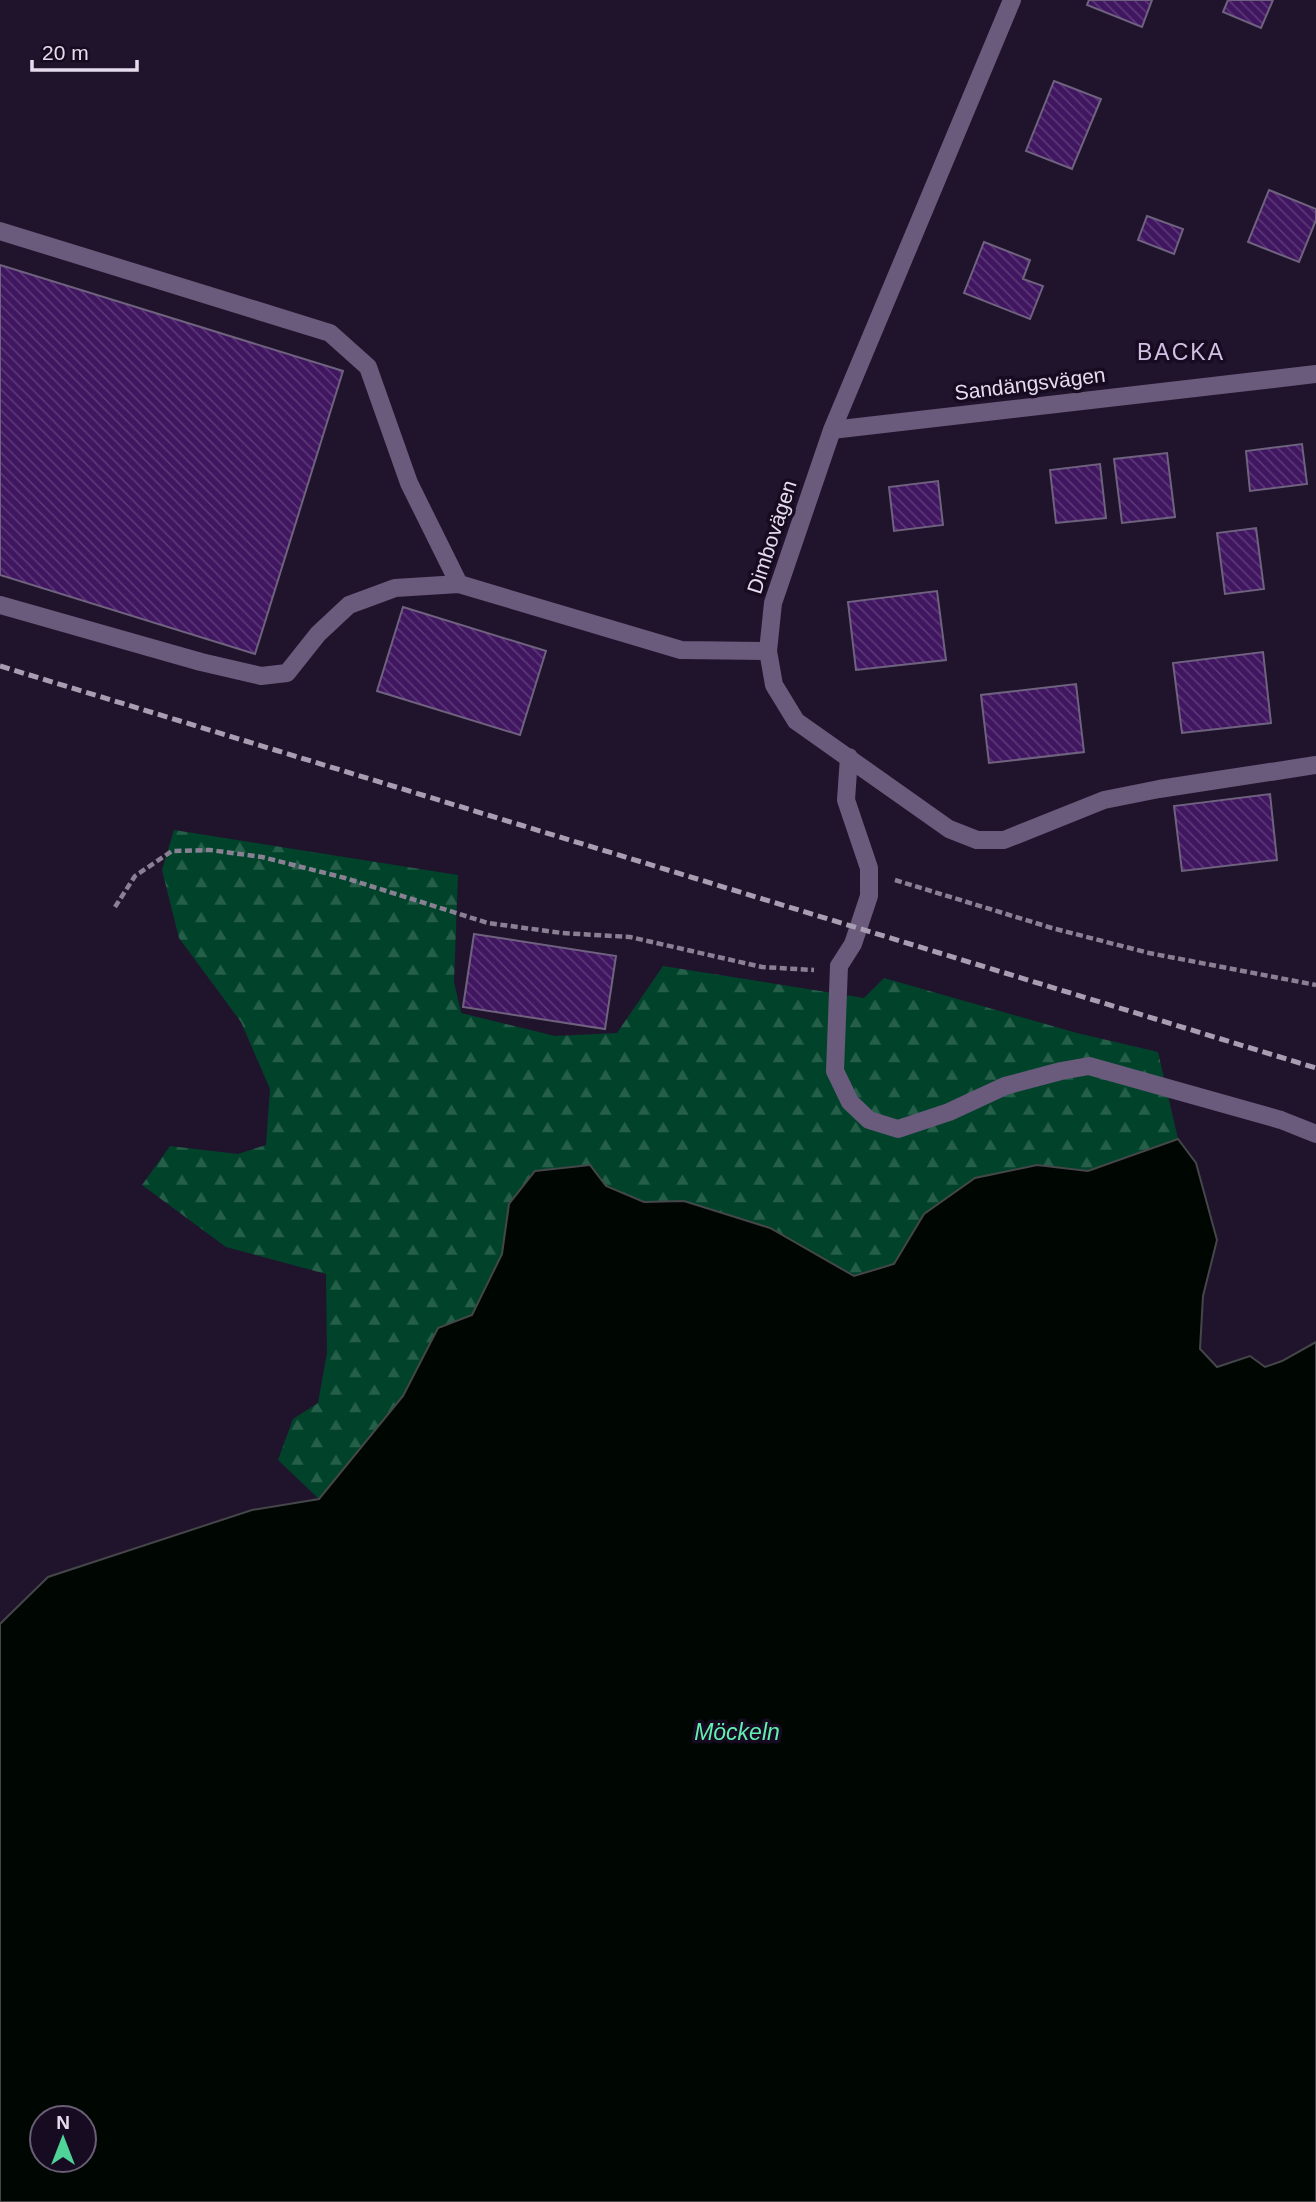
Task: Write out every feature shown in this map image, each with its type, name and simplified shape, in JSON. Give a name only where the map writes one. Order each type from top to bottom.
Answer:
[{"type":"street","name":"Dimbovägen","points":[[1012,0],[832,430],[773,603],[768,651],[774,685],[796,721],[949,828],[977,840],[1004,840],[1104,800],[1316,765]]},
{"type":"street","points":[[0,231],[330,333],[368,367],[409,483],[459,584]]},
{"type":"street","name":"Sandängsvägen","points":[[832,430],[1316,374]]},
{"type":"street","points":[[0,605],[201,662],[261,676],[288,673],[318,634],[349,605],[395,588],[459,584],[681,650],[768,651]]},
{"type":"street","points":[[849,757],[846,800],[869,868],[869,896],[853,944],[839,966],[835,1070],[850,1102],[869,1119],[898,1129],[949,1112],[1004,1086],[1061,1070],[1089,1066],[1280,1120],[1316,1134]]},
{"type":"path","points":[[115,907],[135,876],[172,851],[210,849],[262,857],[333,875],[488,923],[562,933],[630,937],[686,952],[762,967],[810,970],[839,966]]},
{"type":"path","points":[[869,868],[893,879],[1064,931],[1149,953],[1316,985]]},
{"type":"green space","points":[[174,830],[458,875],[454,982],[461,1013],[555,1036],[617,1033],[663,966],[864,998],[884,978],[1077,1033],[1158,1052],[1178,1139],[1088,1171],[1037,1165],[924,1214],[894,1264],[854,1276],[770,1228],[684,1201],[644,1202],[606,1186],[590,1165],[536,1171],[509,1204],[502,1254],[472,1315],[438,1328],[403,1396],[319,1499],[278,1460],[293,1419],[318,1403],[327,1353],[326,1274],[226,1247],[142,1185],[170,1146],[238,1154],[266,1145],[270,1089],[241,1022],[179,938],[162,870]]},
{"type":"water","name":"Möckeln","points":[[1178,1139],[1196,1163],[1217,1240],[1203,1296],[1200,1349],[1217,1367],[1250,1356],[1265,1367],[1316,1342],[1316,2202],[0,2202],[0,1624],[48,1577],[252,1510],[319,1499],[403,1396],[438,1328],[472,1315],[502,1254],[509,1204],[535,1171],[590,1165],[606,1186],[644,1202],[684,1201],[770,1228],[854,1276],[894,1264],[924,1214],[975,1178],[1037,1165],[1088,1171]]},
{"type":"building","points":[[1089,0],[1152,0],[1142,27],[1087,5]]},
{"type":"building","points":[[1228,0],[1273,0],[1261,28],[1223,12]]},
{"type":"building","points":[[1054,81],[1101,99],[1072,169],[1026,151]]},
{"type":"building","points":[[1269,190],[1316,209],[1316,220],[1299,262],[1248,242]]},
{"type":"building","points":[[1147,216],[1183,229],[1174,254],[1138,240]]},
{"type":"building","points":[[984,242],[1030,260],[1023,279],[1043,286],[1030,319],[964,293]]},
{"type":"building","points":[[0,265],[343,371],[255,654],[0,575]]},
{"type":"building","points":[[1302,444],[1307,484],[1250,491],[1246,451]]},
{"type":"building","points":[[1167,453],[1175,517],[1122,523],[1114,459]]},
{"type":"building","points":[[1100,464],[1106,518],[1056,523],[1050,470]]},
{"type":"building","points":[[938,481],[943,525],[894,531],[889,487]]},
{"type":"building","points":[[1256,528],[1264,589],[1225,594],[1217,533]]},
{"type":"building","points":[[937,591],[946,660],[856,670],[848,602]]},
{"type":"building","points":[[403,607],[546,651],[520,735],[377,691]]},
{"type":"building","points":[[1263,652],[1271,723],[1182,733],[1173,663]]},
{"type":"building","points":[[1076,684],[1084,752],[989,763],[981,695]]},
{"type":"building","points":[[1270,794],[1277,860],[1182,871],[1174,806]]},
{"type":"building","points":[[474,934],[616,956],[605,1029],[463,1007]]},
{"type":"railway","points":[[0,666],[1316,1068]]},
{"type":"district","name":"BACKA","points":[[1181,352]]}]
